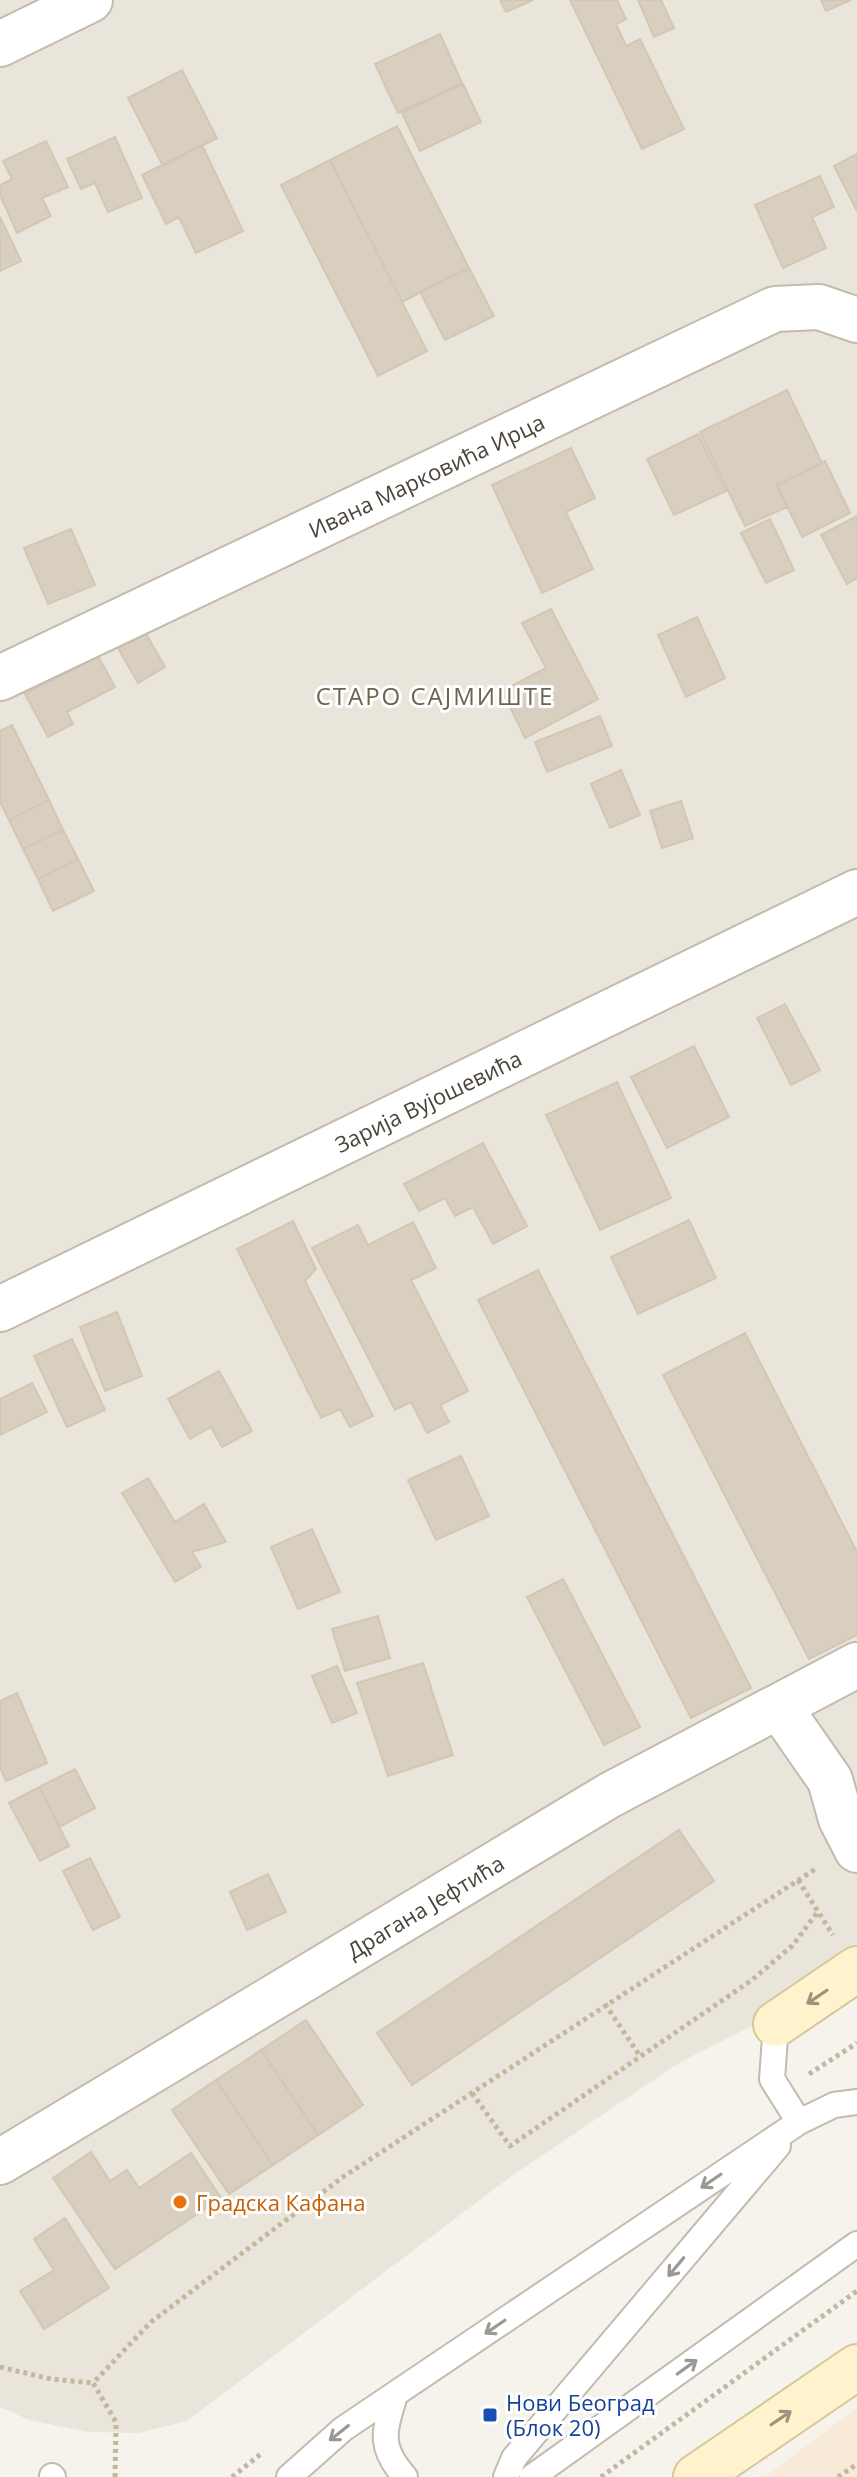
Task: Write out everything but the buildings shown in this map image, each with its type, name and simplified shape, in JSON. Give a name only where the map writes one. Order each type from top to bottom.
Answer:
[{"type":"main road","points":[[776,2024],[857,1969]]},
{"type":"main road","points":[[696,2477],[857,2367]]},
{"type":"street","points":[[0,44],[90,0]]},
{"type":"street","name":"Ивана Марковића Ирца","points":[[0,678],[775,309],[819,307],[857,320]]},
{"type":"street","name":"Зарија Вујошевића","points":[[0,1309],[857,892]]},
{"type":"street","name":"Драгана Јефтића","points":[[0,2162],[610,1795],[857,1665]]},
{"type":"street","points":[[780,1708],[843,1790],[841,1819],[857,1850]]},
{"type":"lane","points":[[776,2024],[772,2079],[799,2122]]},
{"type":"lane","points":[[289,2477],[343,2429],[799,2122],[834,2105],[857,2102]]},
{"type":"lane","points":[[506,2477],[514,2458],[799,2122]]},
{"type":"lane","points":[[532,2477],[857,2244]]},
{"type":"lane","points":[[395,2395],[384,2433],[389,2459],[405,2477]]},
{"type":"path","points":[[93,2383],[151,2322],[343,2177],[798,1880],[817,1913],[792,1946],[752,1980],[510,2146],[472,2093]]},
{"type":"path","points":[[605,2004],[640,2056]]},
{"type":"path","points":[[601,2477],[857,2291]]},
{"type":"path","points":[[0,2367],[51,2379],[93,2383]]},
{"type":"path","points":[[93,2383],[116,2422],[115,2477]]},
{"type":"path","points":[[838,2477],[857,2464]]},
{"type":"shaded area","points":[[0,0],[857,0],[857,1972],[679,2063],[513,2175],[187,2421],[139,2433],[88,2432],[29,2420],[0,2407]]},
{"type":"shaded area","points":[[857,2408],[857,2477],[765,2477]]},
{"type":"place","name":"Градска Кафана","points":[[180,2202]]},
{"type":"place","name":"Нови Београд (Блок 20)","points":[[490,2415]]},
{"type":"district","name":"СТАРО САЈМИШТЕ","points":[[435,695]]}]
